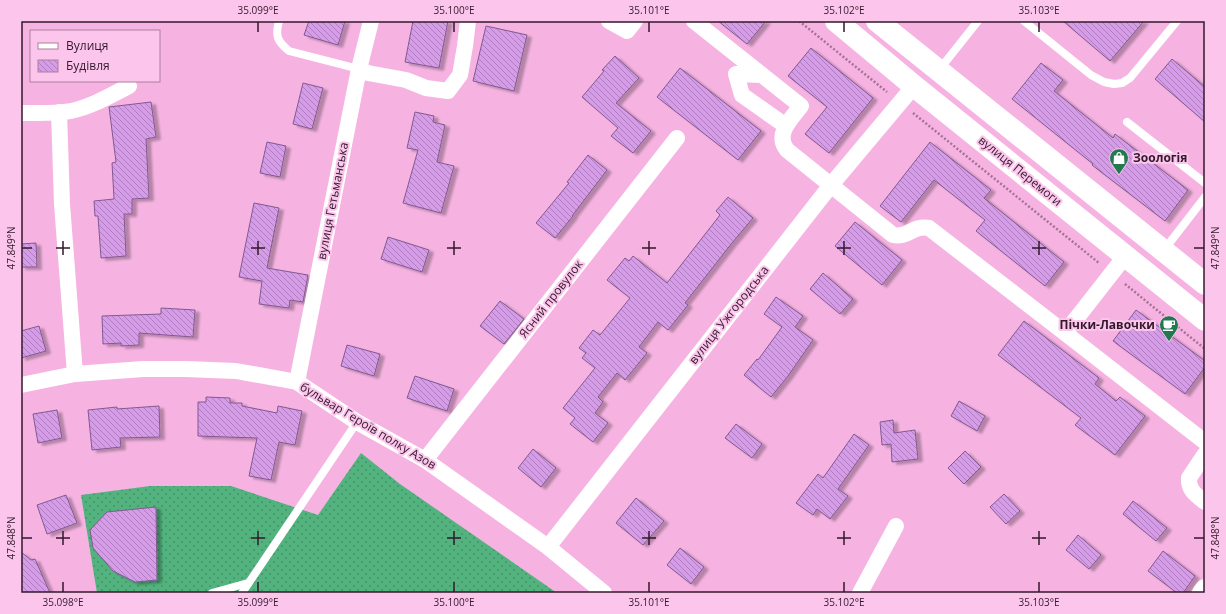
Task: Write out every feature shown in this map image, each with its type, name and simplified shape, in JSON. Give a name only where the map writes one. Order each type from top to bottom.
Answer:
[{"type":"main road","name":"вулиця Перемоги","points":[[836,21],[914,86],[1205,320]]},
{"type":"main road","points":[[877,21],[1205,284]]},
{"type":"street","name":"вулиця Гетьманська","points":[[297,382],[371,21]]},
{"type":"street","points":[[360,69],[406,80],[426,88],[448,91],[460,75],[468,21]]},
{"type":"street","points":[[609,21],[627,31],[635,21]]},
{"type":"street","points":[[694,21],[802,106],[784,129],[783,141],[787,150],[893,235],[901,236],[922,226],[929,228],[1205,442]]},
{"type":"street","points":[[762,75],[736,74],[742,95],[786,126]]},
{"type":"street","points":[[21,113],[59,112],[72,110],[95,103],[129,86]]},
{"type":"street","name":"вулиця Ужгородська","points":[[548,547],[831,185],[914,86]]},
{"type":"street","points":[[59,112],[62,204],[75,374]]},
{"type":"street","name":"Ясний провулок","points":[[425,460],[677,138]]},
{"type":"street","points":[[1065,333],[1126,255]]},
{"type":"street","name":"бульвар Героїв полку Азов","points":[[21,385],[75,374],[144,369],[236,371],[297,382],[357,422],[425,460],[548,547],[604,593]]},
{"type":"street","points":[[1205,454],[1189,478],[1188,482],[1192,492],[1205,502]]},
{"type":"street","points":[[860,593],[896,526]]},
{"type":"street","points":[[1202,593],[1205,589]]},
{"type":"lane","points":[[279,21],[276,32],[278,39],[282,46],[289,51],[360,69]]},
{"type":"lane","points":[[939,71],[978,21]]},
{"type":"lane","points":[[1024,21],[1091,75],[1104,82],[1114,84],[1122,83],[1130,78],[1177,21]]},
{"type":"lane","points":[[1127,122],[1205,183]]},
{"type":"lane","points":[[1163,250],[1205,197]]},
{"type":"lane","points":[[242,593],[357,422]]},
{"type":"lane","points":[[212,593],[248,583]]},
{"type":"path","points":[[799,21],[1205,349]]},
{"type":"green space","points":[[361,453],[400,484],[557,593],[97,593],[81,495],[150,486],[231,486],[318,515]]},
{"type":"building","points":[[309,21],[345,21],[338,45],[304,35]]},
{"type":"building","points":[[413,21],[448,21],[439,68],[405,62]]},
{"type":"building","points":[[718,21],[766,21],[747,44]]},
{"type":"building","points":[[1063,21],[1144,21],[1110,61]]},
{"type":"building","points":[[486,26],[527,35],[514,91],[473,81]]},
{"type":"building","points":[[811,48],[873,98],[829,153],[805,134],[827,107],[788,76]]},
{"type":"building","points":[[615,56],[639,78],[616,103],[651,131],[633,153],[611,136],[618,128],[582,97],[604,71],[602,70]]},
{"type":"building","points":[[1172,59],[1205,87],[1205,122],[1155,79]]},
{"type":"building","points":[[1041,63],[1063,80],[1054,91],[1113,138],[1115,134],[1188,190],[1165,221],[1092,165],[1093,164],[1012,99]]},
{"type":"building","points":[[680,68],[761,131],[738,160],[657,97]]},
{"type":"building","points":[[303,83],[323,88],[312,129],[293,124]]},
{"type":"building","points":[[151,102],[156,137],[146,139],[149,198],[132,199],[132,214],[124,214],[126,256],[101,258],[98,216],[95,216],[94,201],[114,199],[112,163],[116,162],[109,107]]},
{"type":"building","points":[[415,112],[434,116],[433,122],[445,125],[437,162],[454,166],[441,213],[403,203],[418,150],[407,148]]},
{"type":"building","points":[[267,142],[286,146],[280,177],[260,173]]},
{"type":"building","points":[[930,142],[991,190],[984,198],[1064,262],[1045,286],[976,231],[985,220],[934,180],[901,222],[880,206]]},
{"type":"building","points":[[588,155],[607,170],[555,238],[536,223],[569,183],[567,182]]},
{"type":"building","points":[[728,197],[753,218],[685,303],[688,305],[668,330],[658,322],[639,347],[647,353],[625,380],[617,373],[598,397],[603,402],[595,413],[608,423],[593,442],[570,424],[575,418],[563,408],[595,368],[582,358],[586,353],[579,348],[593,330],[600,335],[630,298],[607,280],[625,258],[629,261],[633,256],[667,283],[720,215],[716,211]]},
{"type":"building","points":[[254,203],[279,208],[267,268],[308,275],[303,302],[290,300],[289,308],[259,304],[262,281],[239,277]]},
{"type":"building","points":[[855,222],[902,260],[882,285],[835,246]]},
{"type":"building","points":[[388,237],[429,250],[422,272],[381,259]]},
{"type":"building","points":[[36,243],[37,267],[21,267],[21,244]]},
{"type":"building","points":[[823,273],[853,299],[840,314],[810,289]]},
{"type":"building","points":[[776,297],[803,316],[795,327],[813,340],[788,376],[771,397],[744,375],[757,359],[758,360],[782,327],[764,314]]},
{"type":"building","points":[[500,301],[524,319],[504,344],[480,326]]},
{"type":"building","points":[[161,308],[195,310],[193,337],[139,333],[139,345],[121,346],[121,343],[103,344],[102,316],[161,314]]},
{"type":"building","points":[[1136,310],[1205,361],[1205,367],[1185,394],[1113,341]]},
{"type":"building","points":[[1024,321],[1099,378],[1095,384],[1116,401],[1120,397],[1145,416],[1115,455],[1075,425],[1081,418],[998,355]]},
{"type":"building","points":[[39,326],[46,351],[21,358],[21,331]]},
{"type":"building","points":[[347,345],[380,354],[374,376],[341,366]]},
{"type":"building","points":[[415,376],[454,389],[447,411],[407,398]]},
{"type":"building","points":[[206,397],[230,398],[230,403],[242,403],[242,406],[277,413],[278,406],[302,411],[295,445],[279,442],[271,480],[249,476],[257,438],[198,436],[198,402],[206,402]]},
{"type":"building","points":[[959,401],[985,416],[977,431],[951,416]]},
{"type":"building","points":[[159,406],[160,437],[120,438],[121,447],[92,450],[88,410],[117,407],[117,409]]},
{"type":"building","points":[[57,410],[62,438],[38,443],[33,414]]},
{"type":"building","points":[[893,420],[894,433],[915,430],[918,459],[892,462],[891,444],[882,445],[880,422]]},
{"type":"building","points":[[736,424],[762,444],[752,458],[725,438]]},
{"type":"building","points":[[854,434],[869,445],[838,489],[848,496],[830,519],[817,509],[813,515],[796,503],[818,474],[823,478]]},
{"type":"building","points":[[533,449],[556,468],[541,487],[518,468]]},
{"type":"building","points":[[965,451],[981,467],[964,484],[948,468]]},
{"type":"building","points":[[1004,494],[1020,511],[1006,524],[990,507]]},
{"type":"building","points":[[66,495],[77,523],[47,534],[37,505]]},
{"type":"building","points":[[636,498],[664,521],[643,545],[616,523]]},
{"type":"building","points":[[1133,501],[1167,528],[1156,541],[1123,514]]},
{"type":"building","points":[[156,507],[157,580],[135,582],[113,571],[93,548],[90,530],[107,512]]},
{"type":"building","points":[[1078,535],[1101,555],[1089,569],[1066,550]]},
{"type":"building","points":[[680,548],[704,567],[691,584],[667,565]]},
{"type":"building","points":[[1163,551],[1195,576],[1183,593],[1177,593],[1148,571]]},
{"type":"building","points":[[21,552],[31,560],[35,559],[50,593],[21,593]]},
{"type":"place","name":"Зоологія","points":[[1119,175]]},
{"type":"place","name":"Пічки-Лавочки","points":[[1169,342]]}]
